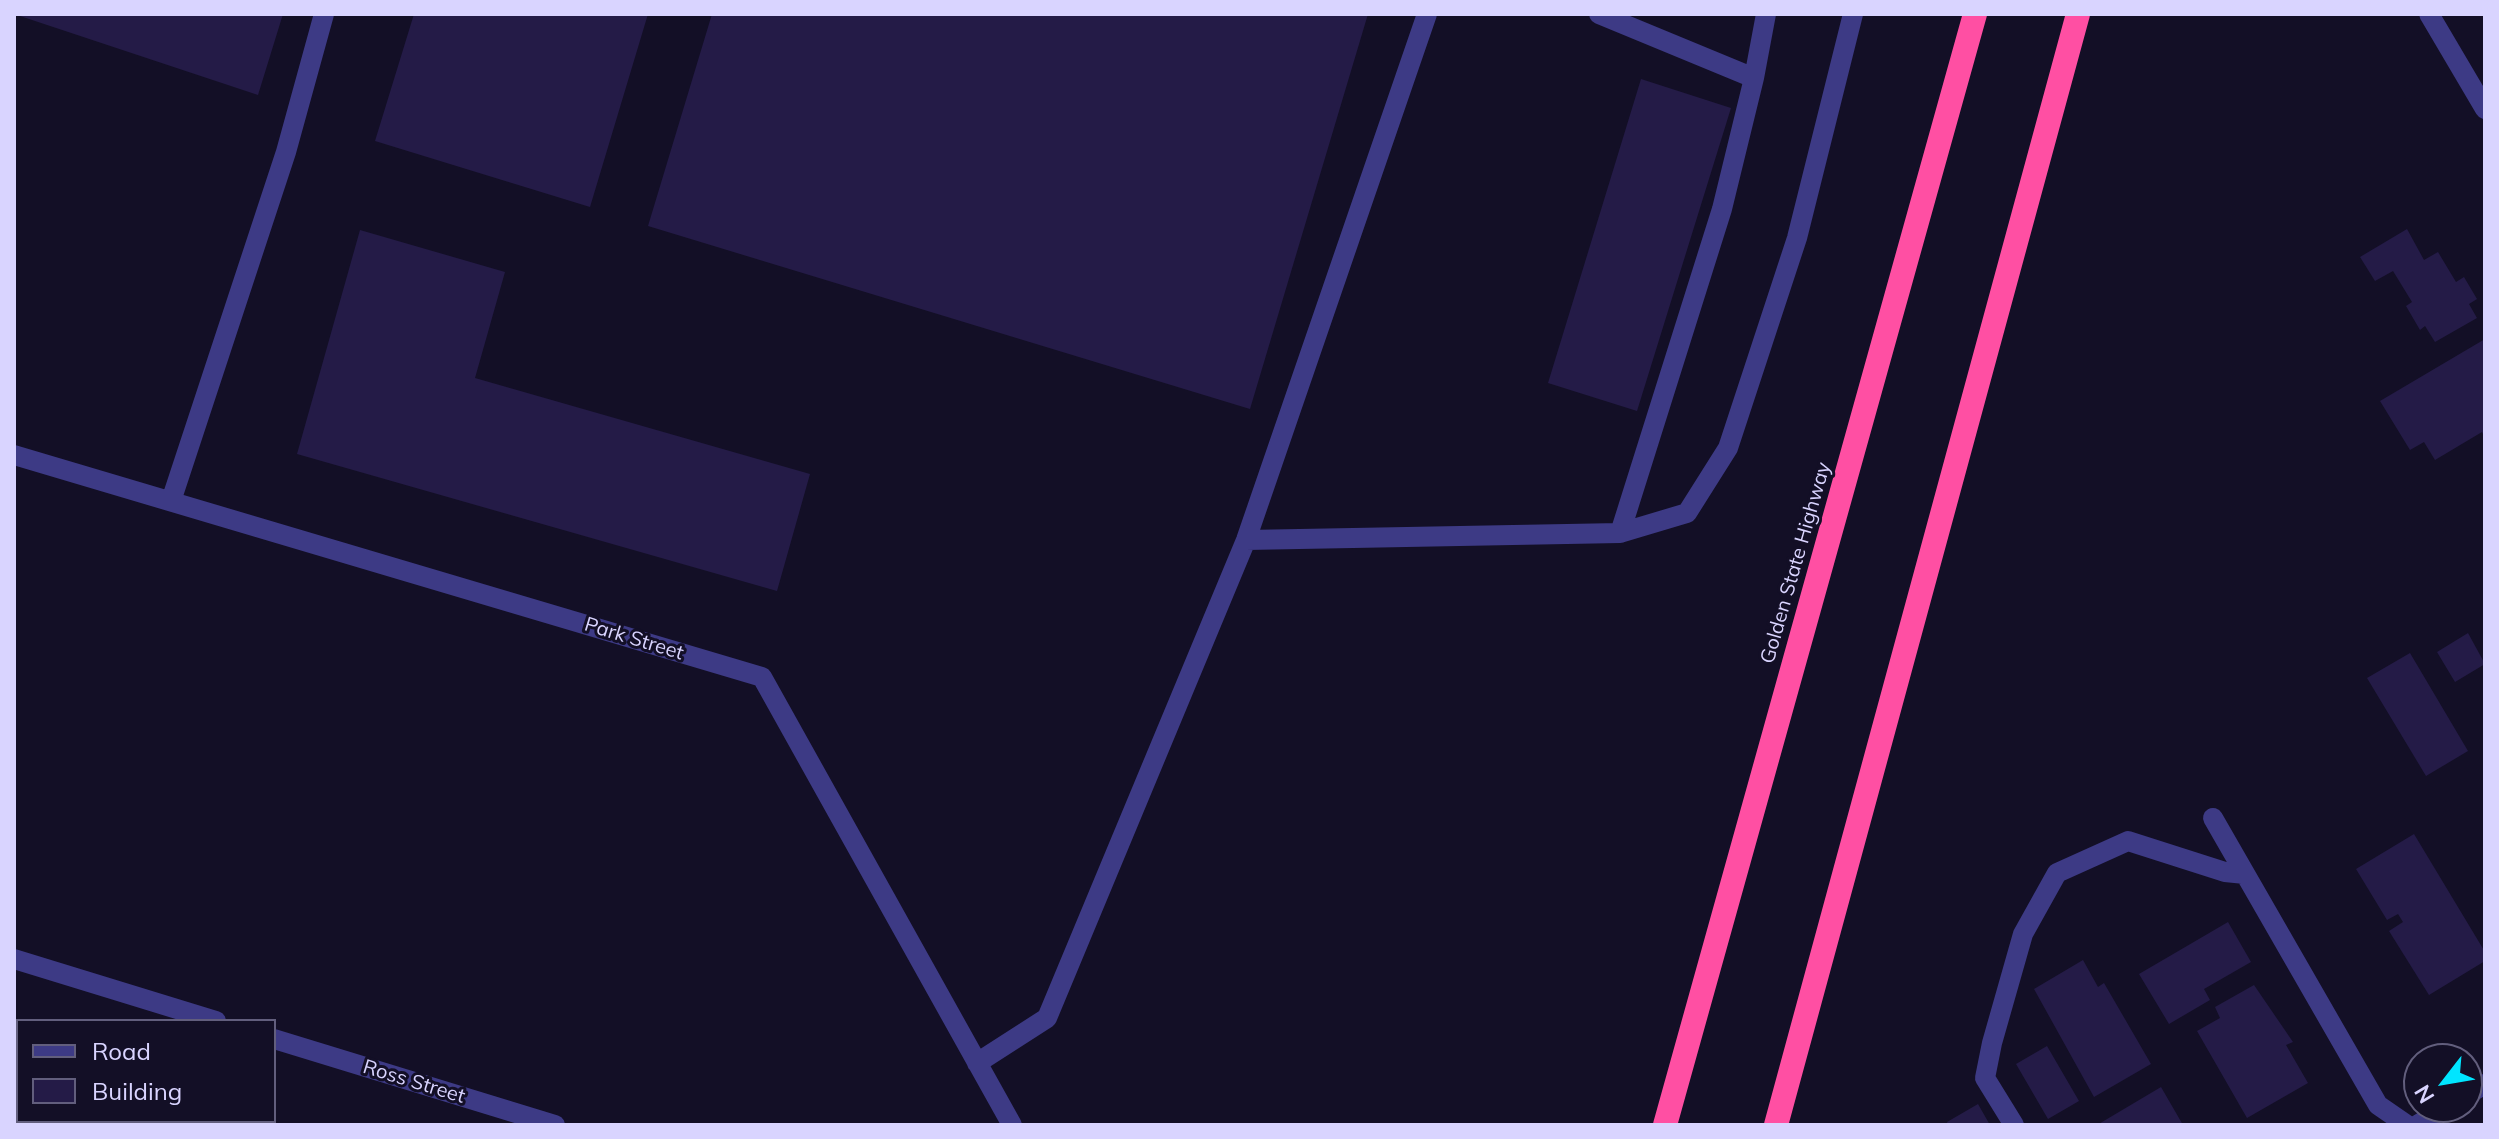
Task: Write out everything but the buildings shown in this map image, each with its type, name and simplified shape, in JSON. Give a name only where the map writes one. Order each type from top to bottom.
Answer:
[{"type":"highway","name":"Golden State Highway","points":[[1665,1125],[1975,14]]},
{"type":"highway","points":[[1776,1125],[2078,14]]},
{"type":"street","points":[[171,501],[286,152],[324,14]]},
{"type":"street","points":[[977,1063],[1047,1018],[1246,540],[1427,14]]},
{"type":"street","points":[[1599,14],[1754,78]]},
{"type":"street","points":[[1620,533],[1722,209],[1766,14]]},
{"type":"street","points":[[1246,540],[1620,533],[1687,513],[1728,448],[1797,238],[1853,14]]},
{"type":"street","points":[[2429,14],[2485,109]]},
{"type":"street","name":"Park Street","points":[[14,455],[762,677],[1012,1125]]},
{"type":"street","points":[[2213,818],[2378,1105],[2407,1125]]},
{"type":"street","points":[[2014,1125],[1985,1078],[2023,934],[2057,873],[2128,841],[2225,872],[2245,874]]},
{"type":"street","points":[[14,959],[209,1019]]},
{"type":"street","name":"Ross Street","points":[[276,1040],[555,1125]]}]
